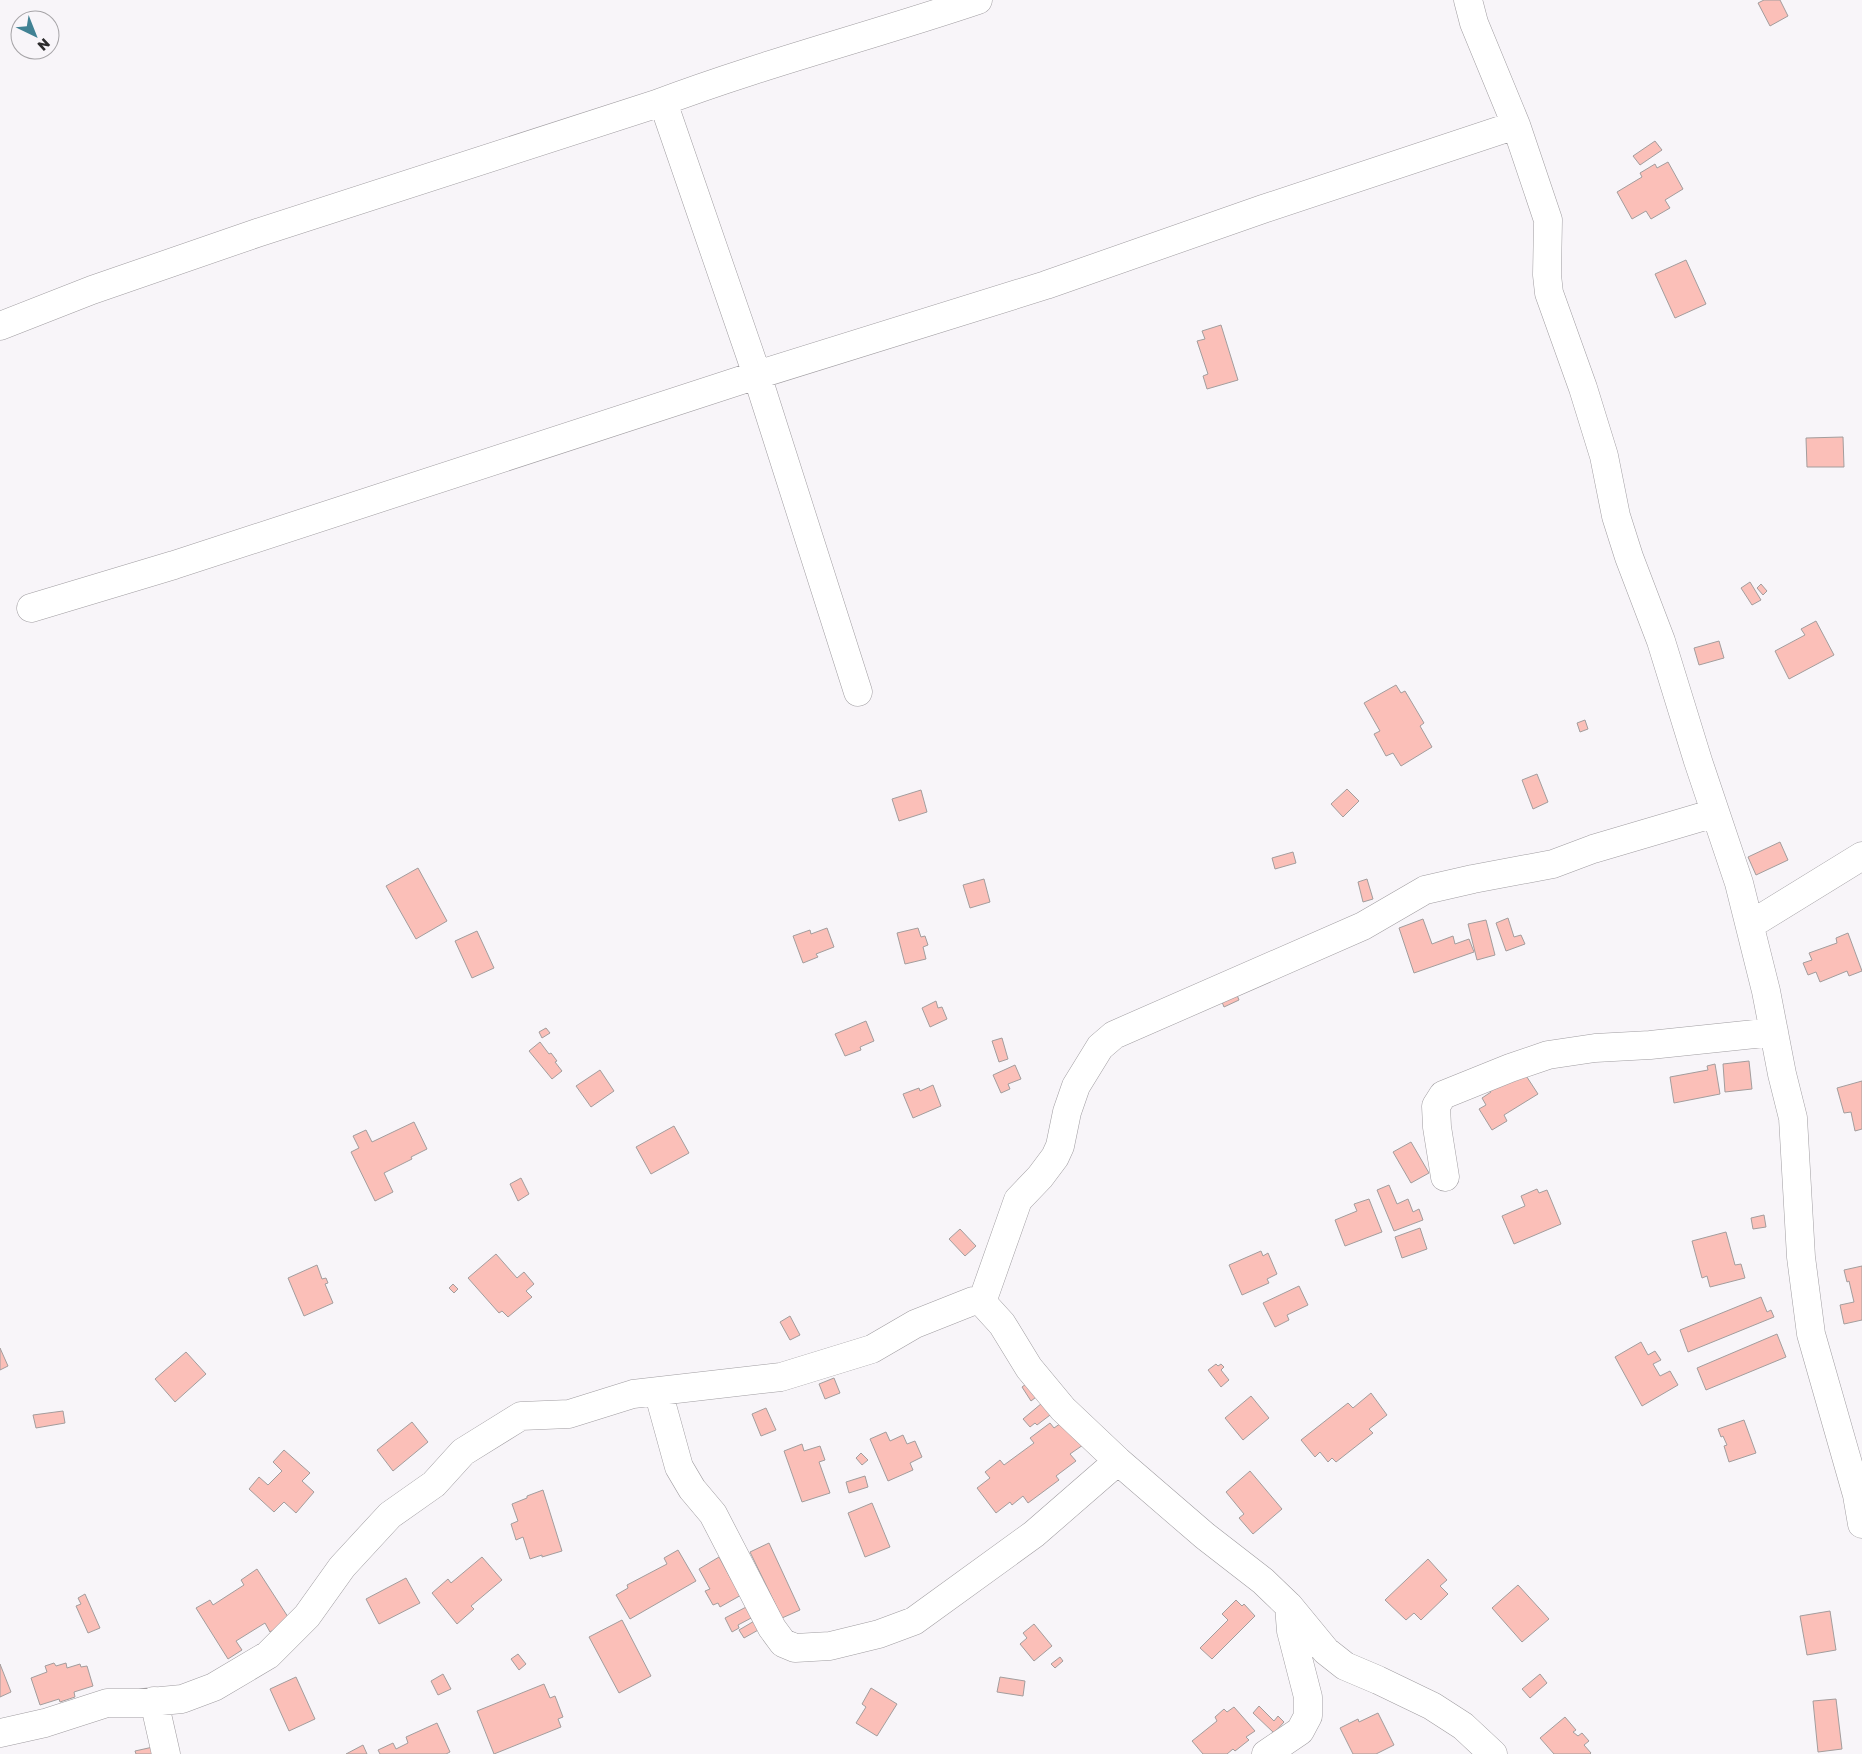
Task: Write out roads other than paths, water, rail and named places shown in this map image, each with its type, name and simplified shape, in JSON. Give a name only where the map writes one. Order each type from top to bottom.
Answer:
[{"type":"street","points":[[0,326],[92,290],[257,233],[663,102],[716,83],[978,0]]},
{"type":"street","points":[[1468,0],[1474,23],[1516,125],[1548,220],[1547,275],[1549,293],[1583,388],[1604,456],[1616,516],[1628,557],[1660,641],[1739,883],[1750,925],[1793,1118],[1801,1257],[1811,1334],[1857,1495],[1862,1524]]},
{"type":"street","points":[[663,102],[757,375],[858,692]]},
{"type":"street","points":[[31,608],[174,566],[757,375],[1046,285],[1272,206],[1516,125]]},
{"type":"street","points":[[982,1302],[1018,1200],[1040,1177],[1055,1157],[1060,1146],[1067,1112],[1076,1086],[1100,1047],[1114,1035],[1363,926],[1425,890],[1553,864],[1593,849],[1716,813]]},
{"type":"street","points":[[1750,925],[1862,856]]},
{"type":"street","points":[[1445,1177],[1437,1127],[1436,1106],[1443,1095],[1548,1055],[1595,1048],[1650,1045],[1774,1032]]},
{"type":"street","points":[[0,1733],[45,1723],[107,1703],[182,1699],[214,1687],[268,1655],[307,1616],[342,1567],[390,1515],[434,1484],[463,1452],[521,1416],[569,1414],[633,1394],[780,1377],[872,1349],[915,1324],[972,1301],[982,1302],[1002,1324],[1029,1368],[1063,1409],[1118,1461],[1205,1536],[1263,1581],[1288,1606],[1326,1650],[1345,1666],[1432,1706],[1463,1726],[1493,1754]]},
{"type":"street","points":[[658,1391],[679,1467],[692,1489],[713,1514],[772,1628],[783,1643],[795,1648],[830,1646],[879,1634],[914,1620],[1034,1534],[1118,1461]]},
{"type":"street","points":[[1266,1754],[1300,1731],[1308,1716],[1308,1697],[1291,1631],[1288,1606]]},
{"type":"street","points":[[154,1701],[166,1754]]}]
